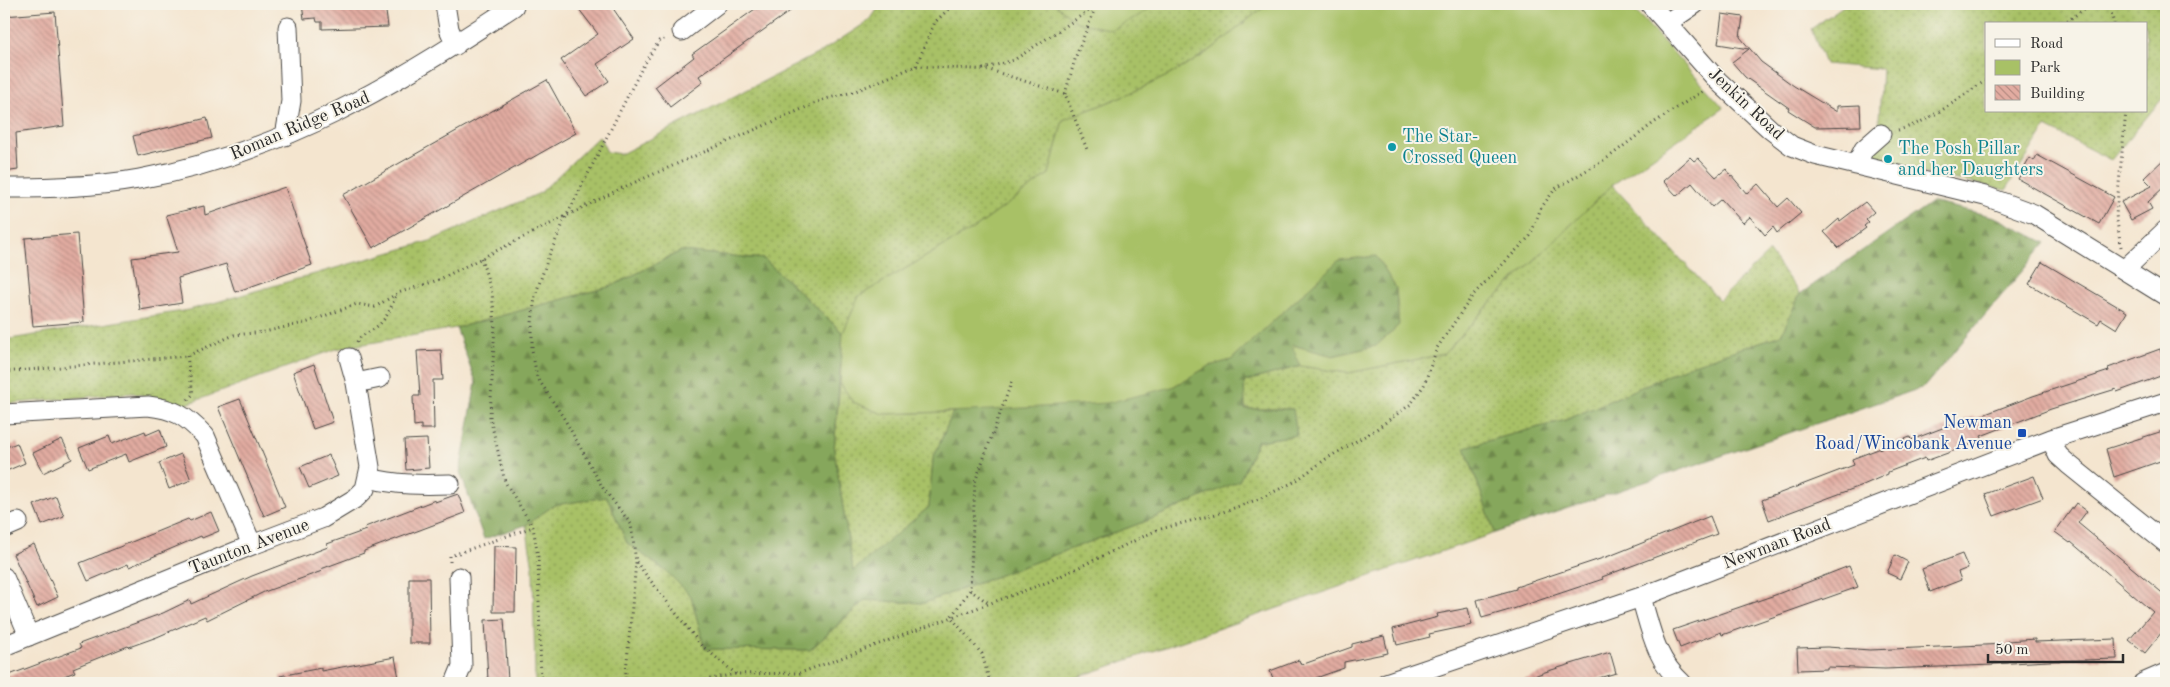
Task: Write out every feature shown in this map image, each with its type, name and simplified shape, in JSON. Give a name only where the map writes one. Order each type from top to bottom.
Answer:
[{"type":"street","points":[[445,4],[449,29],[456,45]]},
{"type":"street","points":[[682,31],[716,4]]},
{"type":"street","name":"Jenkin Road","points":[[1650,4],[1718,81],[1771,130],[1792,146],[1815,155],[1985,196],[2034,214],[2166,296]]},
{"type":"street","points":[[1667,23],[1695,4]]},
{"type":"street","name":"Roman Ridge Road","points":[[4,188],[96,185],[139,179],[195,167],[242,153],[285,136],[381,91],[456,45],[514,6]]},
{"type":"street","points":[[285,136],[291,101],[288,27]]},
{"type":"street","points":[[1856,165],[1864,149],[1880,134]]},
{"type":"street","points":[[2124,270],[2166,230]]},
{"type":"street","points":[[349,358],[356,383],[368,455],[369,478],[410,485],[450,484]]},
{"type":"street","points":[[356,383],[380,378]]},
{"type":"street","name":"Newman Road","points":[[1386,683],[1641,597],[2051,439],[2166,402]]},
{"type":"street","points":[[4,414],[148,406],[166,408],[179,413],[205,436],[252,545]]},
{"type":"street","points":[[2051,439],[2058,455],[2166,543]]},
{"type":"street","name":"Taunton Avenue","points":[[4,646],[323,518],[356,498],[364,489],[369,478]]},
{"type":"street","points":[[4,577],[29,636]]},
{"type":"street","points":[[455,683],[462,666],[459,577]]},
{"type":"street","points":[[1641,597],[1661,658],[1670,673],[1682,683]]},
{"type":"street","points":[[2143,683],[2166,673]]},
{"type":"path","points":[[916,66],[935,22],[954,4]]},
{"type":"path","points":[[2067,22],[2091,4]]},
{"type":"path","points":[[2109,4],[2114,22]]},
{"type":"path","points":[[980,69],[1014,60],[1098,5]]},
{"type":"path","points":[[1088,152],[1064,94],[1076,56],[1098,5]]},
{"type":"path","points":[[625,683],[636,562],[631,524],[603,488],[565,420],[537,377],[532,323],[535,296],[548,258],[566,217],[642,68],[659,41],[682,31]]},
{"type":"path","points":[[4,372],[187,356],[234,335],[264,332],[308,322],[357,304],[375,307],[396,294],[438,280],[622,188],[826,99],[852,92],[916,66],[990,70],[1064,94]]},
{"type":"path","points":[[690,683],[736,674],[800,673],[1048,582],[1157,530],[1220,513],[1294,482],[1326,459],[1375,430],[1411,404],[1424,385],[1437,348],[1473,295],[1530,236],[1541,208],[1555,189],[1609,157],[1655,122],[1718,81]]},
{"type":"path","points":[[1880,134],[1909,127],[1948,106],[1985,81]]},
{"type":"path","points":[[2124,270],[2116,215],[2126,112]]},
{"type":"path","points":[[481,258],[492,293],[495,325],[490,417],[505,482],[533,527],[538,556],[541,683]]},
{"type":"path","points":[[349,358],[359,339],[376,327],[389,312],[396,294]]},
{"type":"path","points":[[179,413],[193,394],[187,356]]},
{"type":"path","points":[[951,617],[970,590],[975,482],[1012,380]]},
{"type":"path","points":[[459,577],[449,573],[450,556],[533,527]]},
{"type":"path","points":[[636,562],[701,645],[736,674]]},
{"type":"path","points":[[970,590],[990,604]]},
{"type":"path","points":[[951,617],[982,654],[990,683]]},
{"type":"green space","points":[[881,4],[1055,4],[1077,22],[1145,12],[1154,4],[1269,4],[1212,49],[1177,71],[1140,89],[1063,120],[1049,174],[978,226],[859,296],[843,333],[764,259],[681,251],[612,286],[456,328],[336,349],[184,405],[132,393],[4,404],[4,340],[189,310],[430,241],[540,193],[599,136],[607,152],[621,154],[821,52],[870,20]]},
{"type":"green space","points":[[1055,4],[1154,4],[1145,12],[1112,30],[1077,22]]},
{"type":"green space","points":[[1269,4],[1629,4],[1724,108],[1612,185],[1493,300],[1444,354],[1348,373],[1300,366],[1292,345],[1333,356],[1376,346],[1399,325],[1396,288],[1376,256],[1339,260],[1231,360],[1209,366],[1172,387],[1107,403],[972,411],[883,414],[853,402],[840,383],[843,333],[859,296],[978,226],[1049,174],[1063,120],[1140,89],[1177,71],[1212,49]]},
{"type":"green space","points":[[1846,4],[2166,4],[2166,94],[2111,160],[2046,127],[2006,190],[1870,162],[1878,136],[1882,69],[1825,64],[1811,29]]},
{"type":"green space","points":[[1612,185],[1719,300],[1769,252],[1800,294],[1781,335],[1691,365],[1566,420],[1465,447],[1495,533],[1061,683],[535,683],[533,568],[526,525],[554,505],[607,497],[627,543],[667,572],[691,596],[705,649],[810,650],[865,600],[924,603],[1149,520],[1239,481],[1258,441],[1297,435],[1292,409],[1245,409],[1244,382],[1300,366],[1348,373],[1444,354],[1493,300]]},
{"type":"green space","points":[[1932,202],[1995,217],[2046,243],[1924,387],[1495,533],[1465,447],[1566,420],[1691,365],[1781,335],[1800,294]]},
{"type":"green space","points":[[681,251],[764,259],[843,333],[834,450],[853,571],[929,507],[933,459],[953,412],[1172,387],[1209,366],[1231,360],[1339,260],[1376,256],[1396,288],[1399,325],[1376,346],[1332,356],[1293,345],[1300,366],[1244,382],[1245,409],[1293,409],[1297,435],[1258,441],[1239,481],[1149,520],[924,603],[865,600],[810,650],[705,649],[691,596],[667,572],[627,543],[607,497],[554,505],[526,525],[484,539],[460,472],[476,382],[456,328],[612,286]]},
{"type":"green space","points":[[840,383],[853,402],[883,414],[953,412],[933,459],[929,507],[853,572],[834,450]]},
{"type":"building","points":[[302,4],[385,4],[388,27],[322,29],[322,22],[317,22],[316,18],[304,19]]},
{"type":"building","points":[[575,4],[610,4],[634,39],[597,64],[609,81],[586,96],[561,60],[598,34]]},
{"type":"building","points":[[762,4],[800,4],[699,76],[703,82],[670,107],[655,87],[694,57],[692,54]]},
{"type":"building","points":[[55,12],[64,126],[16,133],[18,170],[4,172],[4,16]]},
{"type":"building","points":[[1722,14],[1743,17],[1740,37],[1761,62],[1794,86],[1837,112],[1837,106],[1860,105],[1861,126],[1815,127],[1788,110],[1789,108],[1745,77],[1732,62],[1749,49],[1718,44]]},
{"type":"building","points":[[547,80],[576,133],[373,248],[343,195]]},
{"type":"building","points":[[207,118],[212,138],[138,156],[133,136]]},
{"type":"building","points":[[2037,155],[2114,197],[2099,224],[2018,179],[2030,158],[2034,161]]},
{"type":"building","points":[[1690,157],[1694,161],[1698,158],[1716,177],[1726,169],[1747,194],[1758,184],[1778,207],[1788,198],[1801,213],[1777,233],[1773,227],[1765,235],[1750,217],[1743,223],[1721,199],[1712,207],[1692,183],[1677,196],[1663,181]]},
{"type":"building","points":[[2166,157],[2166,185],[2148,202],[2152,209],[2131,220],[2121,202],[2152,186],[2144,178]]},
{"type":"building","points":[[285,187],[312,265],[235,292],[226,264],[178,278],[182,303],[140,310],[132,258],[178,252],[166,215],[204,206],[205,215]]},
{"type":"building","points":[[1865,202],[1874,212],[1866,219],[1869,222],[1864,226],[1866,228],[1839,248],[1824,232],[1839,219],[1840,221]]},
{"type":"building","points":[[77,234],[84,322],[33,326],[25,238]]},
{"type":"building","points":[[2042,262],[2127,312],[2117,329],[2101,319],[2098,324],[2029,284]]},
{"type":"building","points":[[2160,349],[2166,366],[2166,374],[2117,392],[2116,389],[2051,409],[1981,436],[1983,440],[1926,461],[1925,458],[1888,472],[1888,474],[1863,485],[1769,520],[1762,500],[1854,465],[1852,459],[1910,437],[1911,440],[1974,416],[1975,418],[2033,396],[2109,371],[2108,368]]},
{"type":"building","points":[[441,350],[443,380],[433,380],[434,429],[421,429],[421,425],[414,426],[413,396],[420,396],[417,351]]},
{"type":"building","points":[[314,364],[333,422],[313,429],[293,372]]},
{"type":"building","points":[[240,399],[285,507],[264,516],[218,407]]},
{"type":"building","points":[[160,429],[166,447],[129,462],[126,454],[88,469],[79,448],[109,436],[112,444],[145,431],[146,435]]},
{"type":"building","points":[[2166,430],[2166,459],[2114,477],[2106,449]]},
{"type":"building","points":[[62,439],[72,459],[43,473],[33,453]]},
{"type":"building","points":[[427,439],[429,468],[406,470],[404,440]]},
{"type":"building","points":[[17,443],[25,463],[4,472],[4,448]]},
{"type":"building","points":[[181,454],[191,480],[169,489],[159,463]]},
{"type":"building","points":[[329,455],[338,476],[309,488],[300,467]]},
{"type":"building","points":[[2034,476],[2043,498],[1994,516],[1985,494]]},
{"type":"building","points":[[458,494],[465,513],[364,551],[364,553],[321,569],[322,571],[264,592],[207,620],[205,616],[157,637],[128,646],[73,668],[75,672],[45,683],[4,683],[4,677],[81,648],[79,644],[163,613],[190,600],[191,604],[252,576],[328,547],[327,544],[366,530],[365,527],[435,500],[435,502]]},
{"type":"building","points":[[56,496],[64,516],[42,525],[34,505]]},
{"type":"building","points":[[2076,503],[2087,511],[2078,523],[2166,596],[2166,627],[2145,653],[2129,640],[2153,612],[2071,542],[2055,532]]},
{"type":"building","points":[[211,512],[219,531],[202,538],[201,536],[129,567],[128,564],[88,581],[80,563],[188,519],[190,521]]},
{"type":"building","points":[[1710,516],[1717,534],[1602,577],[1603,579],[1482,618],[1477,600],[1516,589],[1516,587],[1612,555]]},
{"type":"building","points":[[34,544],[58,597],[37,607],[13,554]]},
{"type":"building","points":[[494,546],[516,547],[515,612],[493,612]]},
{"type":"building","points":[[1962,554],[1968,568],[1958,572],[1961,580],[1930,592],[1922,569]]},
{"type":"building","points":[[1895,555],[1908,562],[1900,579],[1887,573]]},
{"type":"building","points":[[1849,566],[1858,587],[1722,635],[1721,632],[1680,648],[1673,630],[1775,595]]},
{"type":"building","points":[[409,578],[429,578],[430,643],[409,643]]},
{"type":"building","points":[[1468,608],[1472,625],[1429,634],[1430,637],[1397,645],[1393,629],[1438,617],[1437,614]]},
{"type":"building","points":[[504,619],[508,680],[488,681],[485,620]]},
{"type":"building","points":[[1384,636],[1388,653],[1344,662],[1344,668],[1302,683],[1275,683],[1270,671],[1299,660],[1301,665],[1352,647],[1352,644]]},
{"type":"building","points":[[2035,639],[2035,642],[2116,639],[2117,659],[1885,669],[1827,667],[1827,669],[1798,670],[1797,648],[1827,647],[1870,650],[2007,644],[2007,641]]},
{"type":"building","points":[[1610,652],[1616,673],[1582,683],[1520,683],[1520,681],[1545,672]]},
{"type":"building","points":[[395,657],[399,678],[371,683],[371,681],[357,683],[280,683],[280,676],[321,668],[321,671]]},
{"type":"place","name":"The Star- Crossed Queen","points":[[1392,147]]},
{"type":"place","name":"The Posh Pillar and her Daughters","points":[[1888,159]]},
{"type":"place","name":"Newman Road/Wincobank Avenue","points":[[2022,433]]}]
